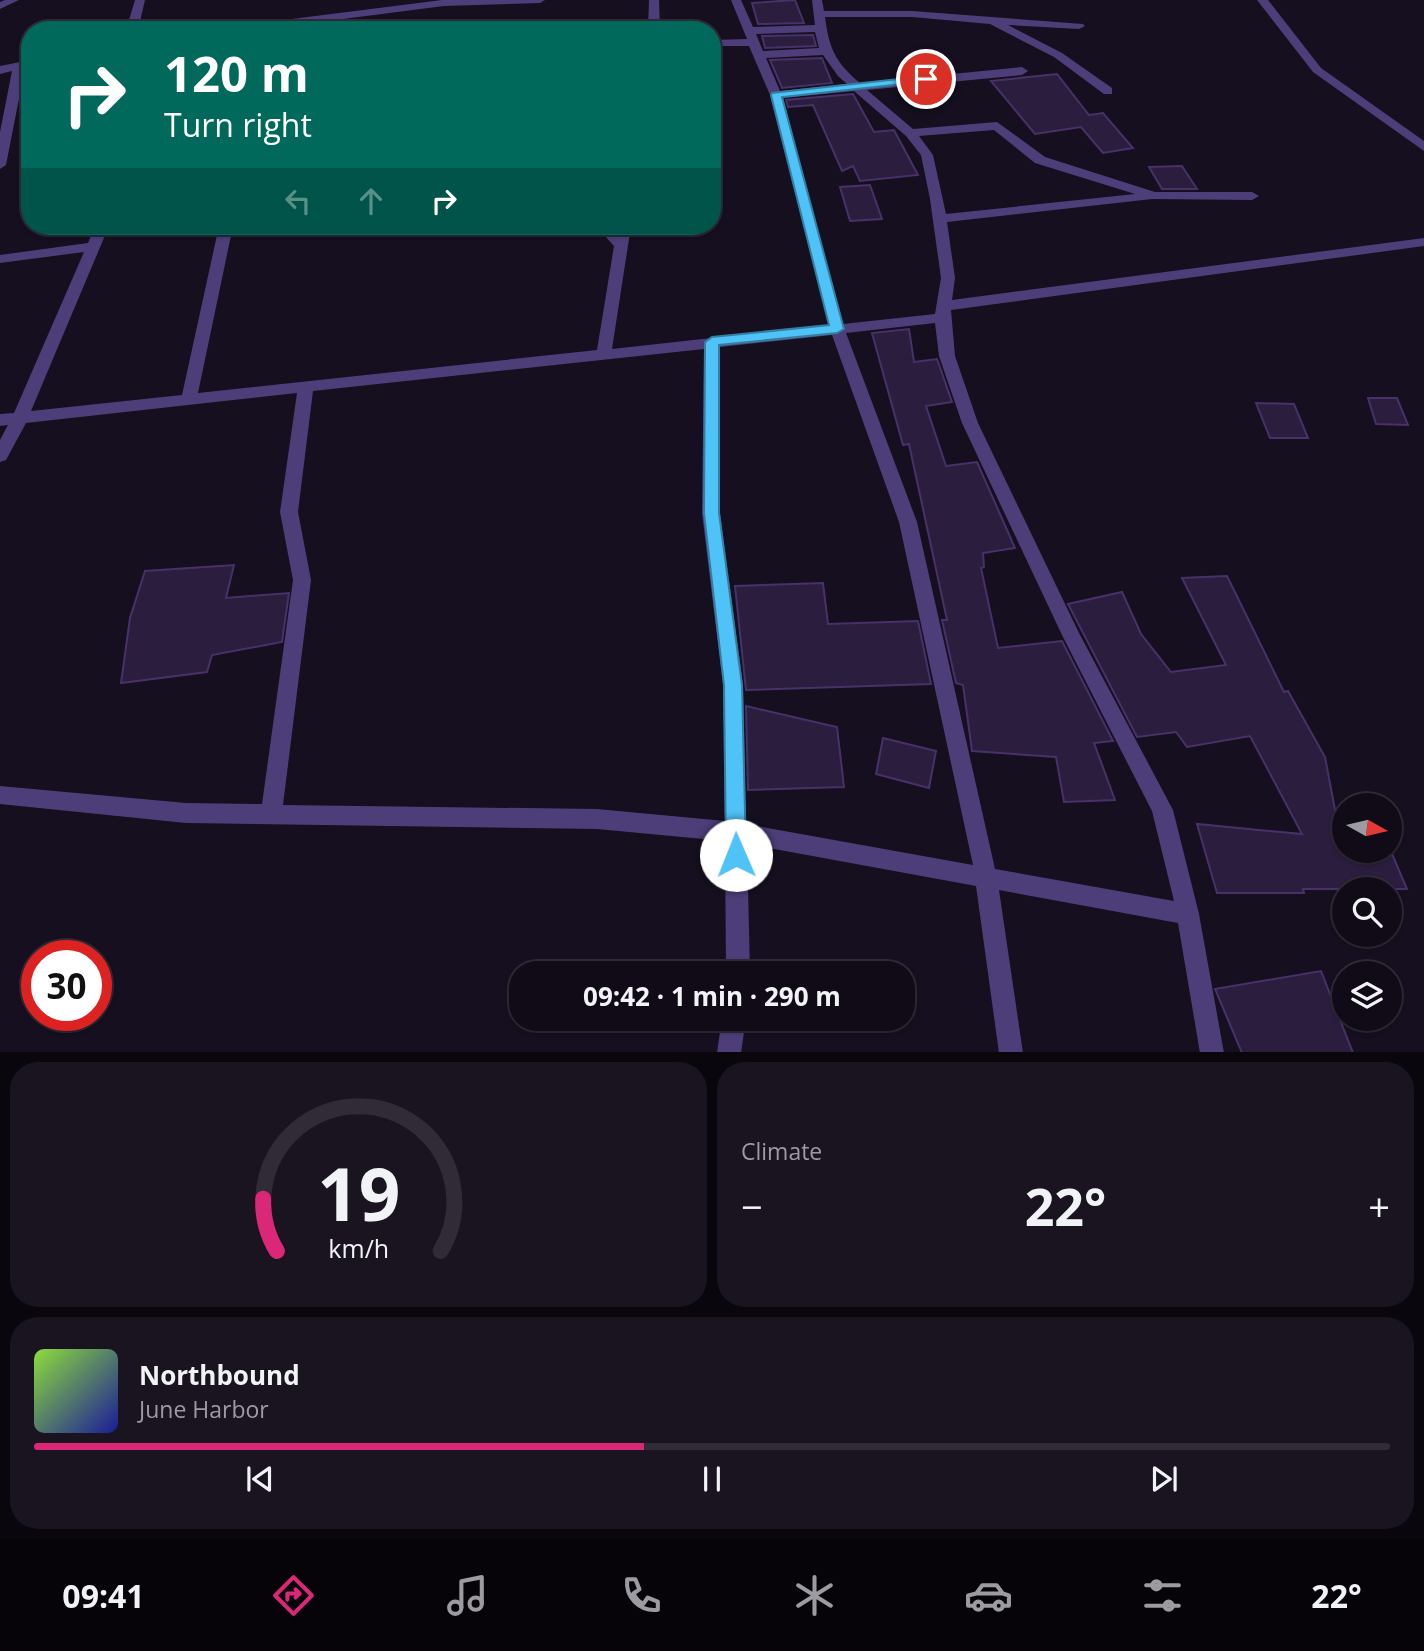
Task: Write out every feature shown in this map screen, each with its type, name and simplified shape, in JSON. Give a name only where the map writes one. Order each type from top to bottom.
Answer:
[{"type":"street","points":[[0,6],[14,0]]},
{"type":"street","points":[[134,21],[140,0]]},
{"type":"street","points":[[340,21],[444,1],[540,0]]},
{"type":"street","points":[[654,0],[654,21]]},
{"type":"street","points":[[736,0],[776,95],[837,329],[908,522],[986,876],[1010,1052]]},
{"type":"street","points":[[1262,0],[1317,70],[1424,147]]},
{"type":"street","points":[[818,14],[827,51],[842,74],[910,133],[927,155],[948,278],[943,312],[947,356],[970,423],[1071,635],[1162,810],[1188,914],[1212,1052]]},
{"type":"street","points":[[721,42],[752,37],[818,14],[912,14],[1079,26]]},
{"type":"street","points":[[992,21],[1058,55],[1108,91]]},
{"type":"street","points":[[759,55],[827,51]]},
{"type":"street","points":[[0,69],[21,66]]},
{"type":"street","points":[[776,95],[855,85],[1022,71]]},
{"type":"street","points":[[0,165],[21,78]]},
{"type":"street","points":[[910,133],[997,126],[1040,160],[1154,196]]},
{"type":"street","points":[[940,219],[1154,196],[1252,196]]},
{"type":"street","points":[[0,456],[21,416],[98,235]]},
{"type":"street","points":[[189,398],[224,235]]},
{"type":"street","points":[[612,235],[621,245]]},
{"type":"street","points":[[604,353],[623,235]]},
{"type":"street","points":[[0,420],[837,329],[1424,242]]},
{"type":"street","points":[[0,259],[93,247]]},
{"type":"street","points":[[712,342],[712,513],[733,685],[738,961]]},
{"type":"street","points":[[271,814],[302,580],[289,512],[306,385]]},
{"type":"street","points":[[0,796],[186,813],[597,819],[736,832],[1188,914]]},
{"type":"street","points":[[729,1052],[732,1031]]},
{"type":"building","points":[[795,0],[804,23],[758,24],[752,3]]},
{"type":"building","points":[[813,35],[816,46],[765,48],[762,36]]},
{"type":"building","points":[[822,58],[832,83],[782,88],[770,60]]},
{"type":"building","points":[[1057,74],[1089,115],[1103,113],[1133,148],[1103,153],[1081,127],[1035,134],[991,81]]},
{"type":"building","points":[[853,94],[874,132],[894,130],[918,175],[860,181],[853,166],[842,171],[813,105],[788,107],[786,100]]},
{"type":"building","points":[[1182,166],[1197,189],[1162,189],[1149,167]]},
{"type":"building","points":[[870,185],[882,219],[850,221],[840,187]]},
{"type":"building","points":[[909,329],[914,362],[937,359],[952,402],[926,406],[946,466],[977,462],[1015,548],[983,553],[984,567],[981,568],[998,648],[1062,641],[1113,741],[1094,743],[1115,800],[1064,802],[1056,757],[972,751],[963,685],[956,683],[942,620],[947,620],[909,444],[903,445],[872,333]]},
{"type":"building","points":[[1368,398],[1397,398],[1408,425],[1376,424]]},
{"type":"building","points":[[1256,403],[1294,404],[1308,438],[1270,438]]},
{"type":"building","points":[[234,565],[226,598],[289,593],[282,642],[212,655],[207,672],[121,683],[130,618],[145,571]]},
{"type":"building","points":[[1227,576],[1284,692],[1288,691],[1325,757],[1332,794],[1332,863],[1396,863],[1402,877],[1332,877],[1332,889],[1303,889],[1304,893],[1217,893],[1197,824],[1302,834],[1250,736],[1187,747],[1176,732],[1137,737],[1068,604],[1122,592],[1141,634],[1171,672],[1226,665],[1182,578]]},
{"type":"building","points":[[823,583],[828,624],[918,621],[931,684],[746,690],[735,586]]},
{"type":"building","points":[[746,706],[837,727],[844,787],[748,790]]},
{"type":"building","points":[[883,738],[936,751],[929,788],[876,774]]},
{"type":"building","points":[[1321,971],[1332,999],[1332,1031],[1344,1031],[1353,1052],[1242,1052],[1215,989]]},
{"type":"route","points":[[736,855],[733,685],[712,513],[712,342],[837,329],[776,95],[926,79]]}]
